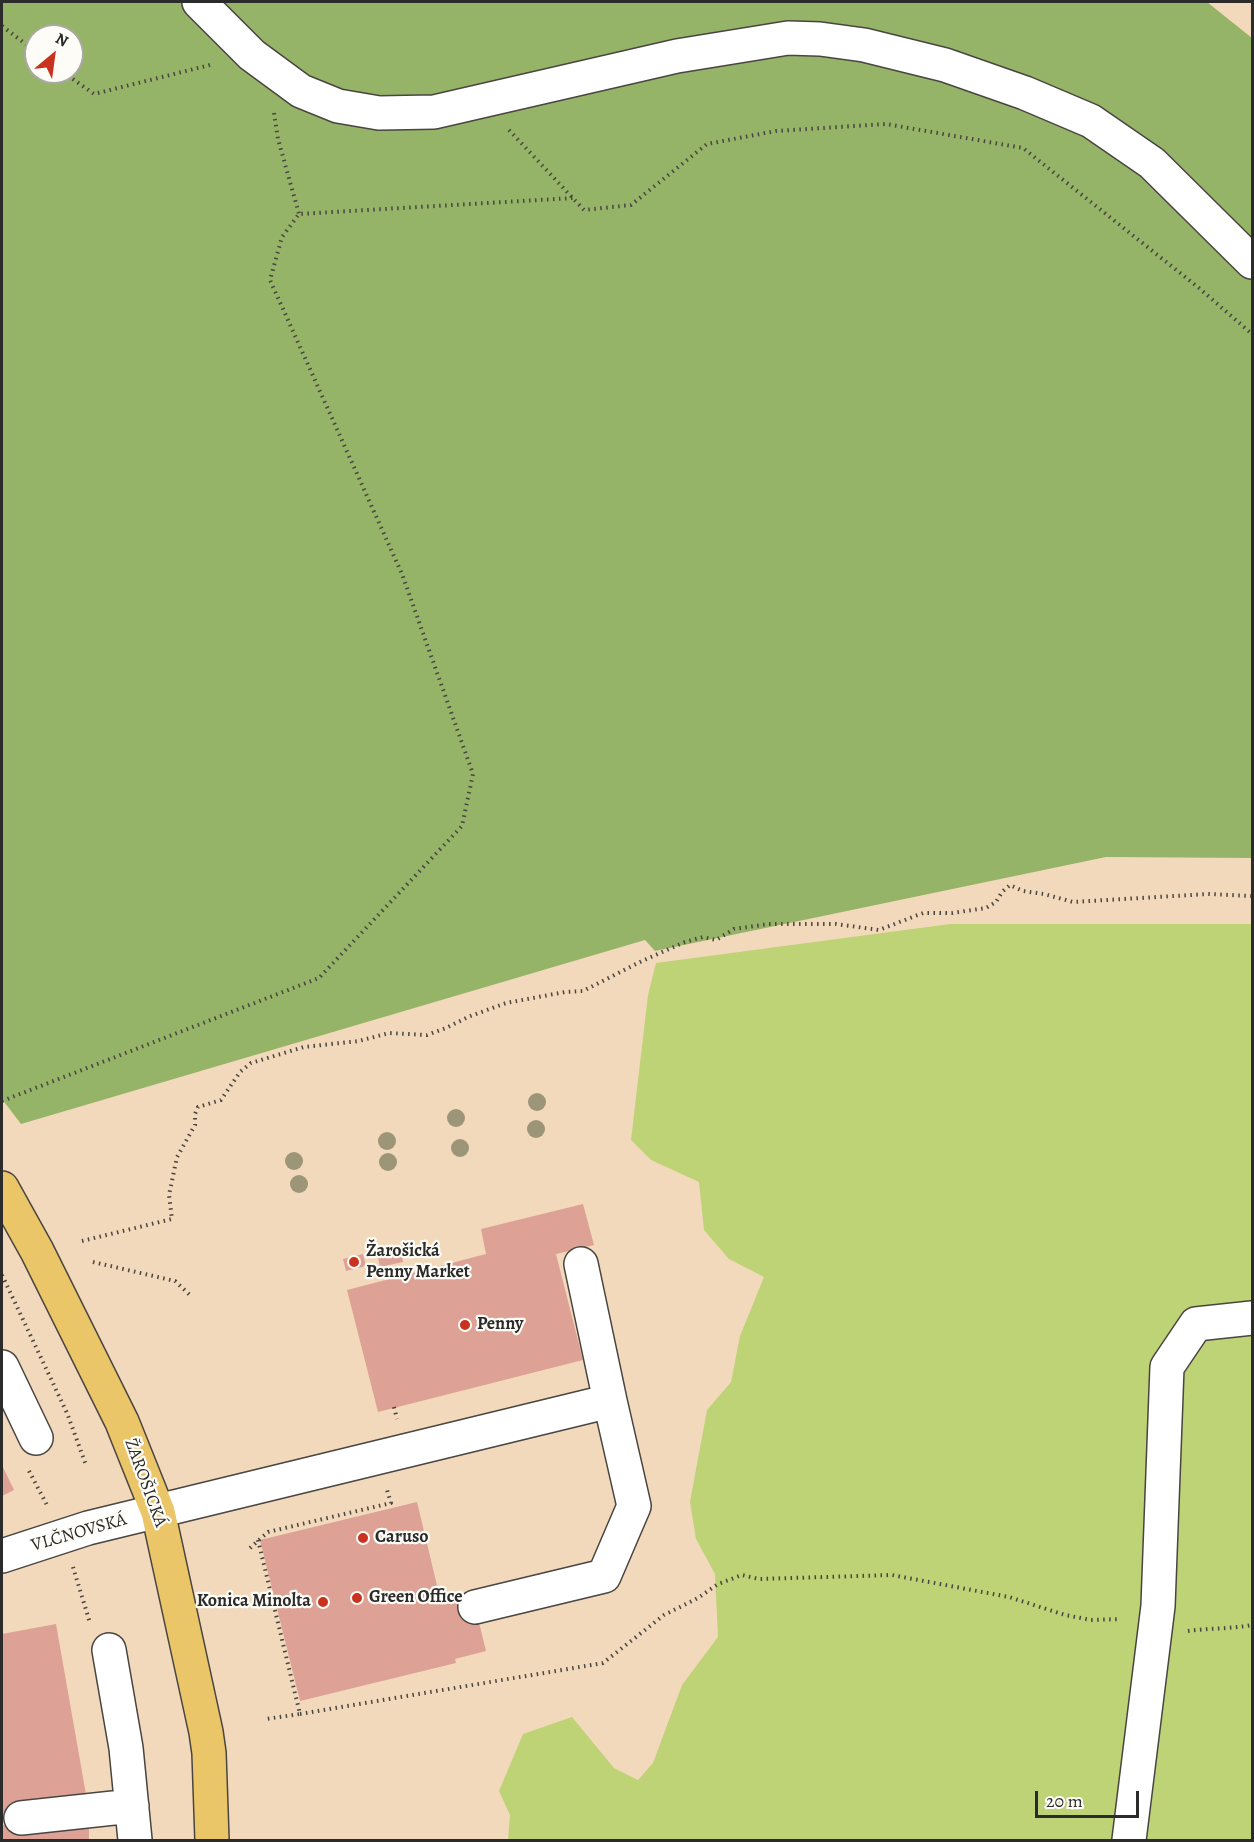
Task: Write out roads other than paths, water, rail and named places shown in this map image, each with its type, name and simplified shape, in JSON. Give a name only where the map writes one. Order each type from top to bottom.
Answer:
[{"type":"main road","name":"ŽAROŠICKÁ","points":[[2,1188],[37,1251],[122,1422],[158,1512],[206,1732],[213,1840]]},
{"type":"street","points":[[199,2],[259,60],[301,90],[338,106],[379,113],[434,112],[678,56],[788,38],[864,45],[945,66],[1025,93],[1091,121],[1152,163],[1252,262]]},
{"type":"street","points":[[476,1607],[604,1576],[634,1506],[581,1264]]},
{"type":"street","points":[[1129,1840],[1156,1631],[1167,1367],[1197,1324],[1252,1317]]},
{"type":"street","points":[[2,1367],[36,1438]]},
{"type":"street","name":"VLČNOVSKÁ","points":[[2,1556],[88,1528],[610,1401]]},
{"type":"street","points":[[109,1650],[126,1748],[135,1840]]},
{"type":"street","points":[[21,1818],[132,1806]]},
{"type":"place","name":"Žarošická Penny Market","points":[[354,1262]]},
{"type":"place","name":"Penny","points":[[465,1325]]},
{"type":"place","name":"Caruso","points":[[363,1538]]},
{"type":"place","name":"Green Office","points":[[357,1598]]},
{"type":"place","name":"Konica Minolta","points":[[323,1602]]}]
